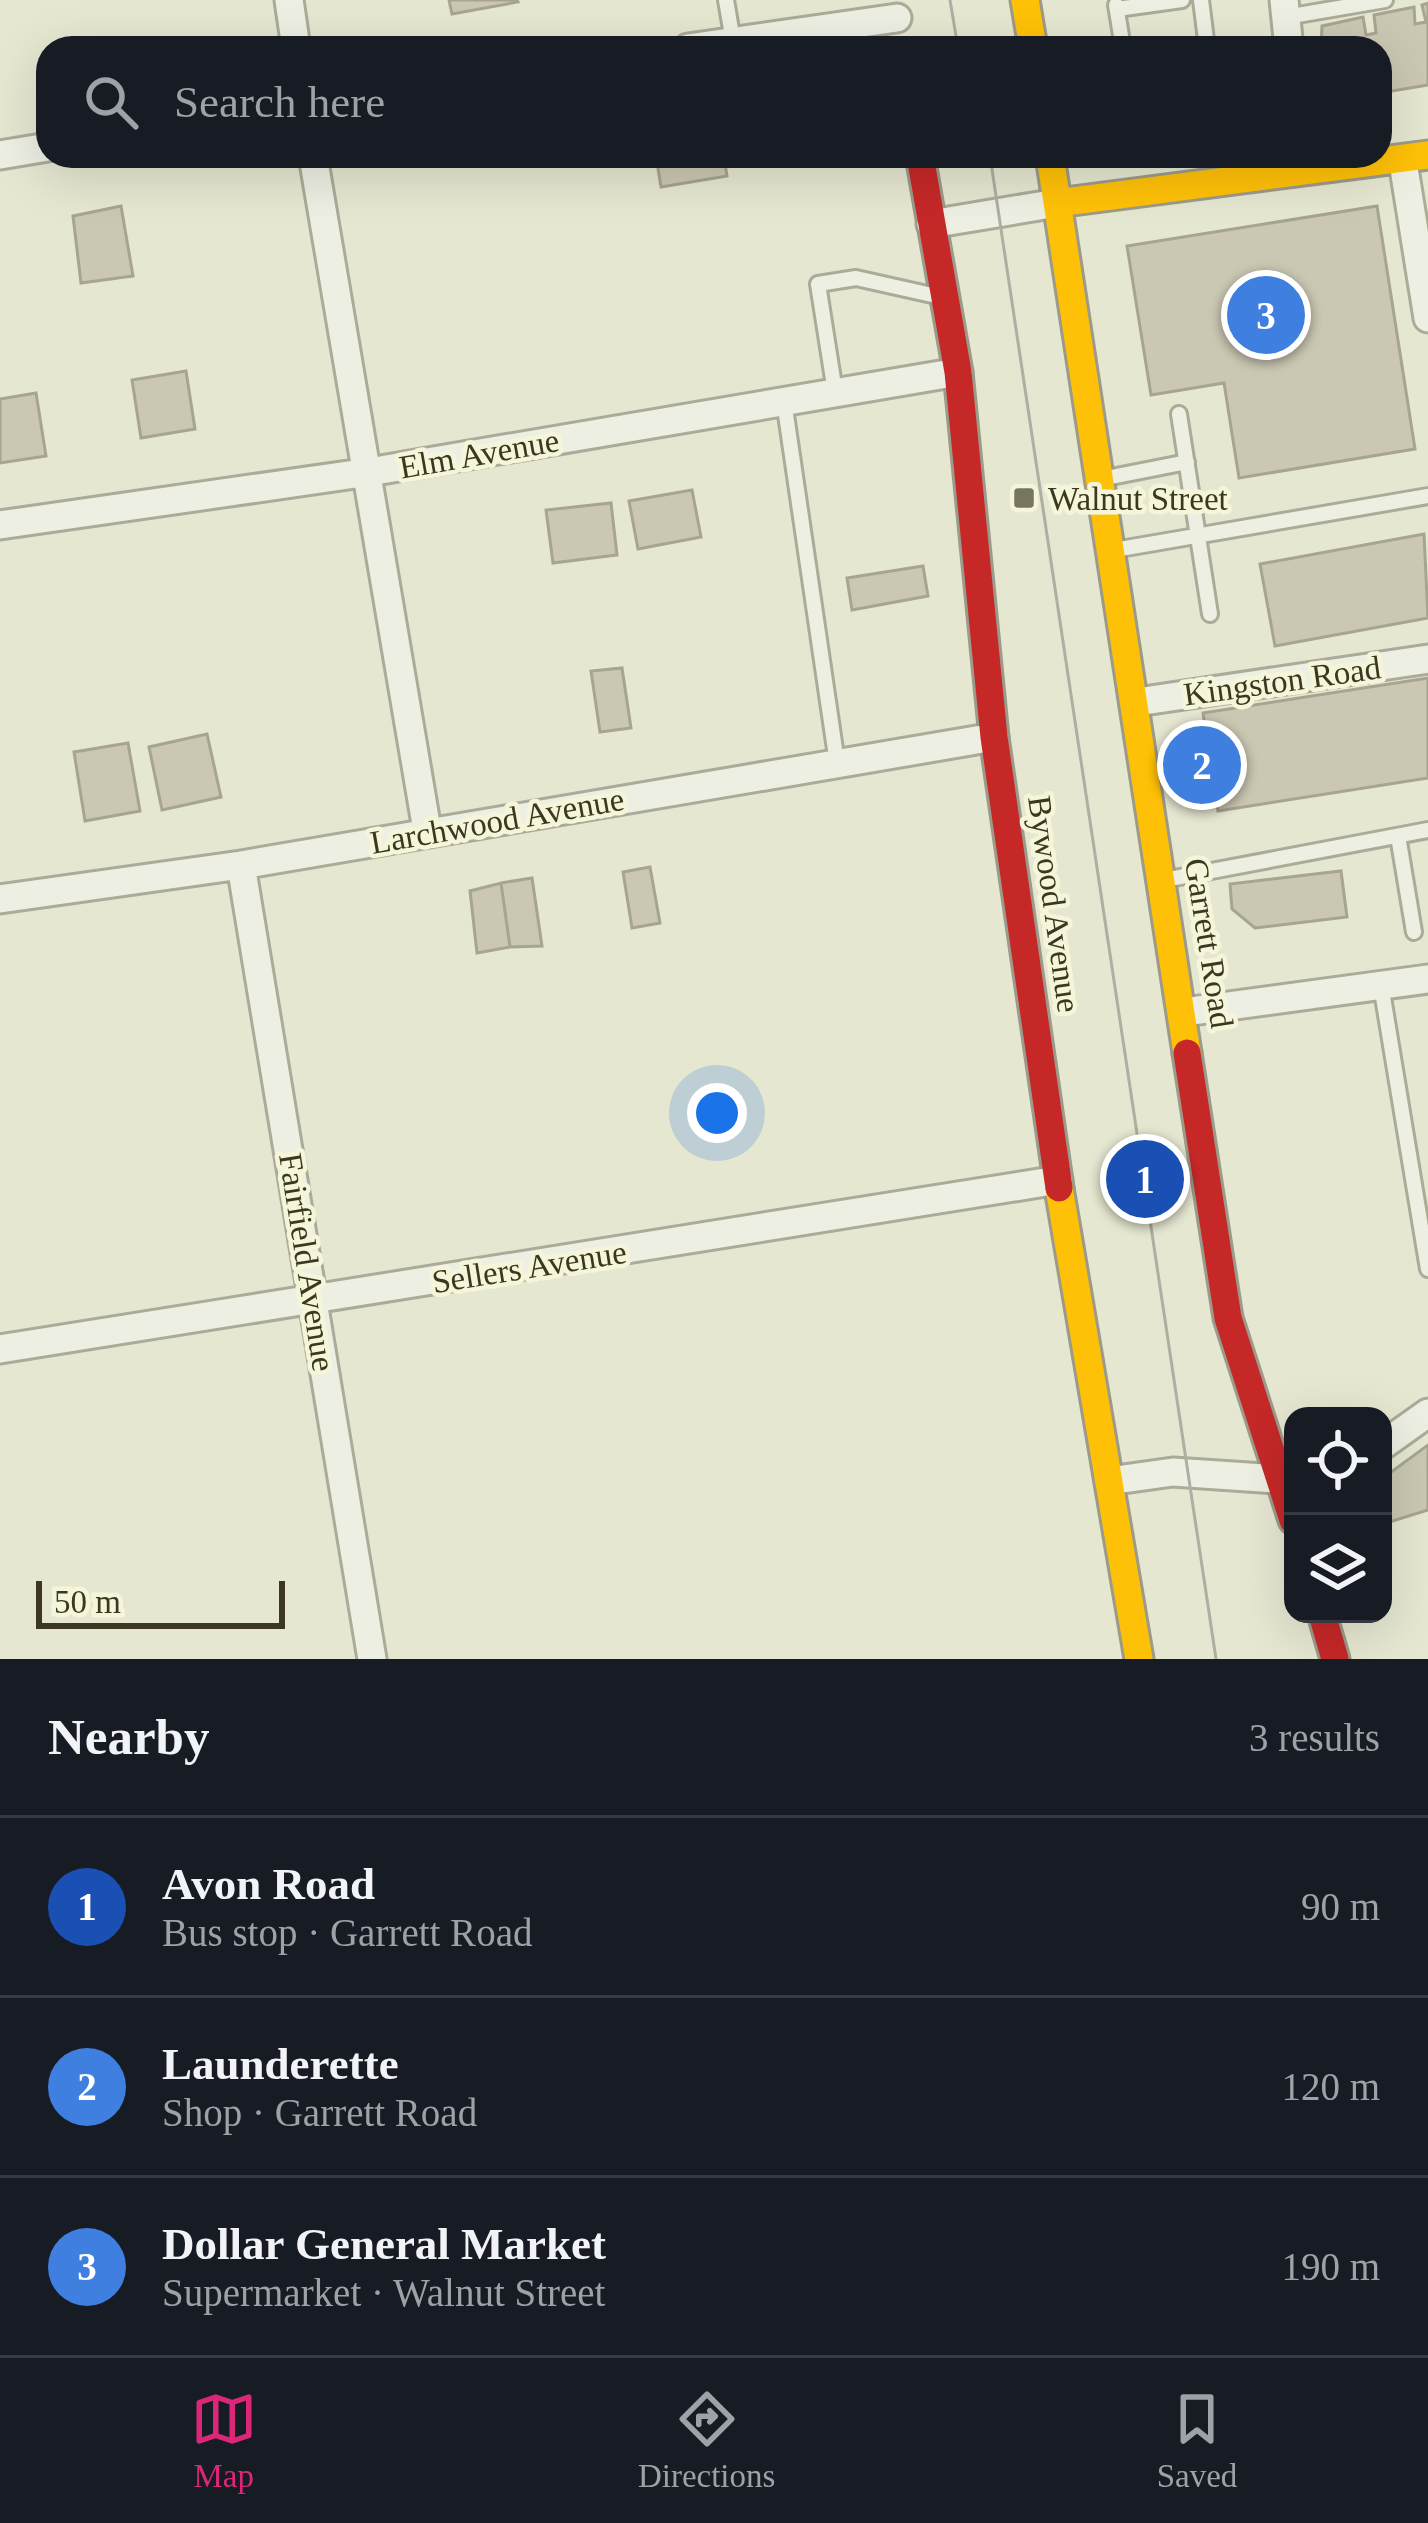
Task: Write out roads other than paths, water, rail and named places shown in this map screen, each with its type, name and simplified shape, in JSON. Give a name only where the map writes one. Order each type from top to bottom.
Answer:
[{"type":"street","points":[[289,0],[294,36]]},
{"type":"street","points":[[1025,0],[1031,36]]},
{"type":"street","points":[[758,36],[896,9]]},
{"type":"street","points":[[0,155],[36,149]]},
{"type":"street","points":[[1416,158],[1428,318]]},
{"type":"street","points":[[316,168],[427,830]]},
{"type":"street","name":"Bywood Avenue","points":[[922,168],[958,372],[994,737],[1058,1180],[1139,1659]]},
{"type":"street","name":"Garrett Road","points":[[1052,168],[1228,1318],[1284,1472]]},
{"type":"street","points":[[931,224],[1284,168]]},
{"type":"street","name":"Elm Avenue","points":[[0,525],[369,472],[958,372]]},
{"type":"street","name":"Kingston Road","points":[[1137,702],[1428,659]]},
{"type":"street","name":"Larchwood Avenue","points":[[0,899],[241,865],[994,737]]},
{"type":"street","name":"Fairfield Avenue","points":[[241,865],[372,1659]]},
{"type":"street","points":[[1184,1012],[1428,979]]},
{"type":"street","name":"Sellers Avenue","points":[[0,1349],[1058,1180]]},
{"type":"street","points":[[1392,1439],[1428,1413]]},
{"type":"street","points":[[1109,1481],[1173,1472],[1284,1480]]},
{"type":"street","points":[[1325,1623],[1336,1659]]},
{"type":"lane","points":[[727,0],[732,36]]},
{"type":"lane","points":[[1121,36],[1116,5],[1182,0]]},
{"type":"lane","points":[[1201,0],[1206,36]]},
{"type":"lane","points":[[1285,8],[1385,0]]},
{"type":"lane","points":[[835,392],[818,284],[856,278],[944,298]]},
{"type":"lane","points":[[784,401],[837,763]]},
{"type":"lane","points":[[1179,414],[1210,614]]},
{"type":"lane","points":[[1101,479],[1187,462]]},
{"type":"lane","points":[[1112,550],[1428,496]]},
{"type":"lane","points":[[1164,880],[1428,830]]},
{"type":"lane","points":[[1398,836],[1414,932]]},
{"type":"lane","points":[[1382,986],[1428,1269]]},
{"type":"tram line","points":[[950,0],[956,36]]},
{"type":"tram line","points":[[992,168],[1216,1659]]},
{"type":"place","name":"Dollar General Market","points":[[1266,315]]},
{"type":"place","name":"Walnut Street","points":[[1024,498]]},
{"type":"place","name":"Launderette","points":[[1202,765]]},
{"type":"place","name":"Avon Road","points":[[1145,1179]]}]
